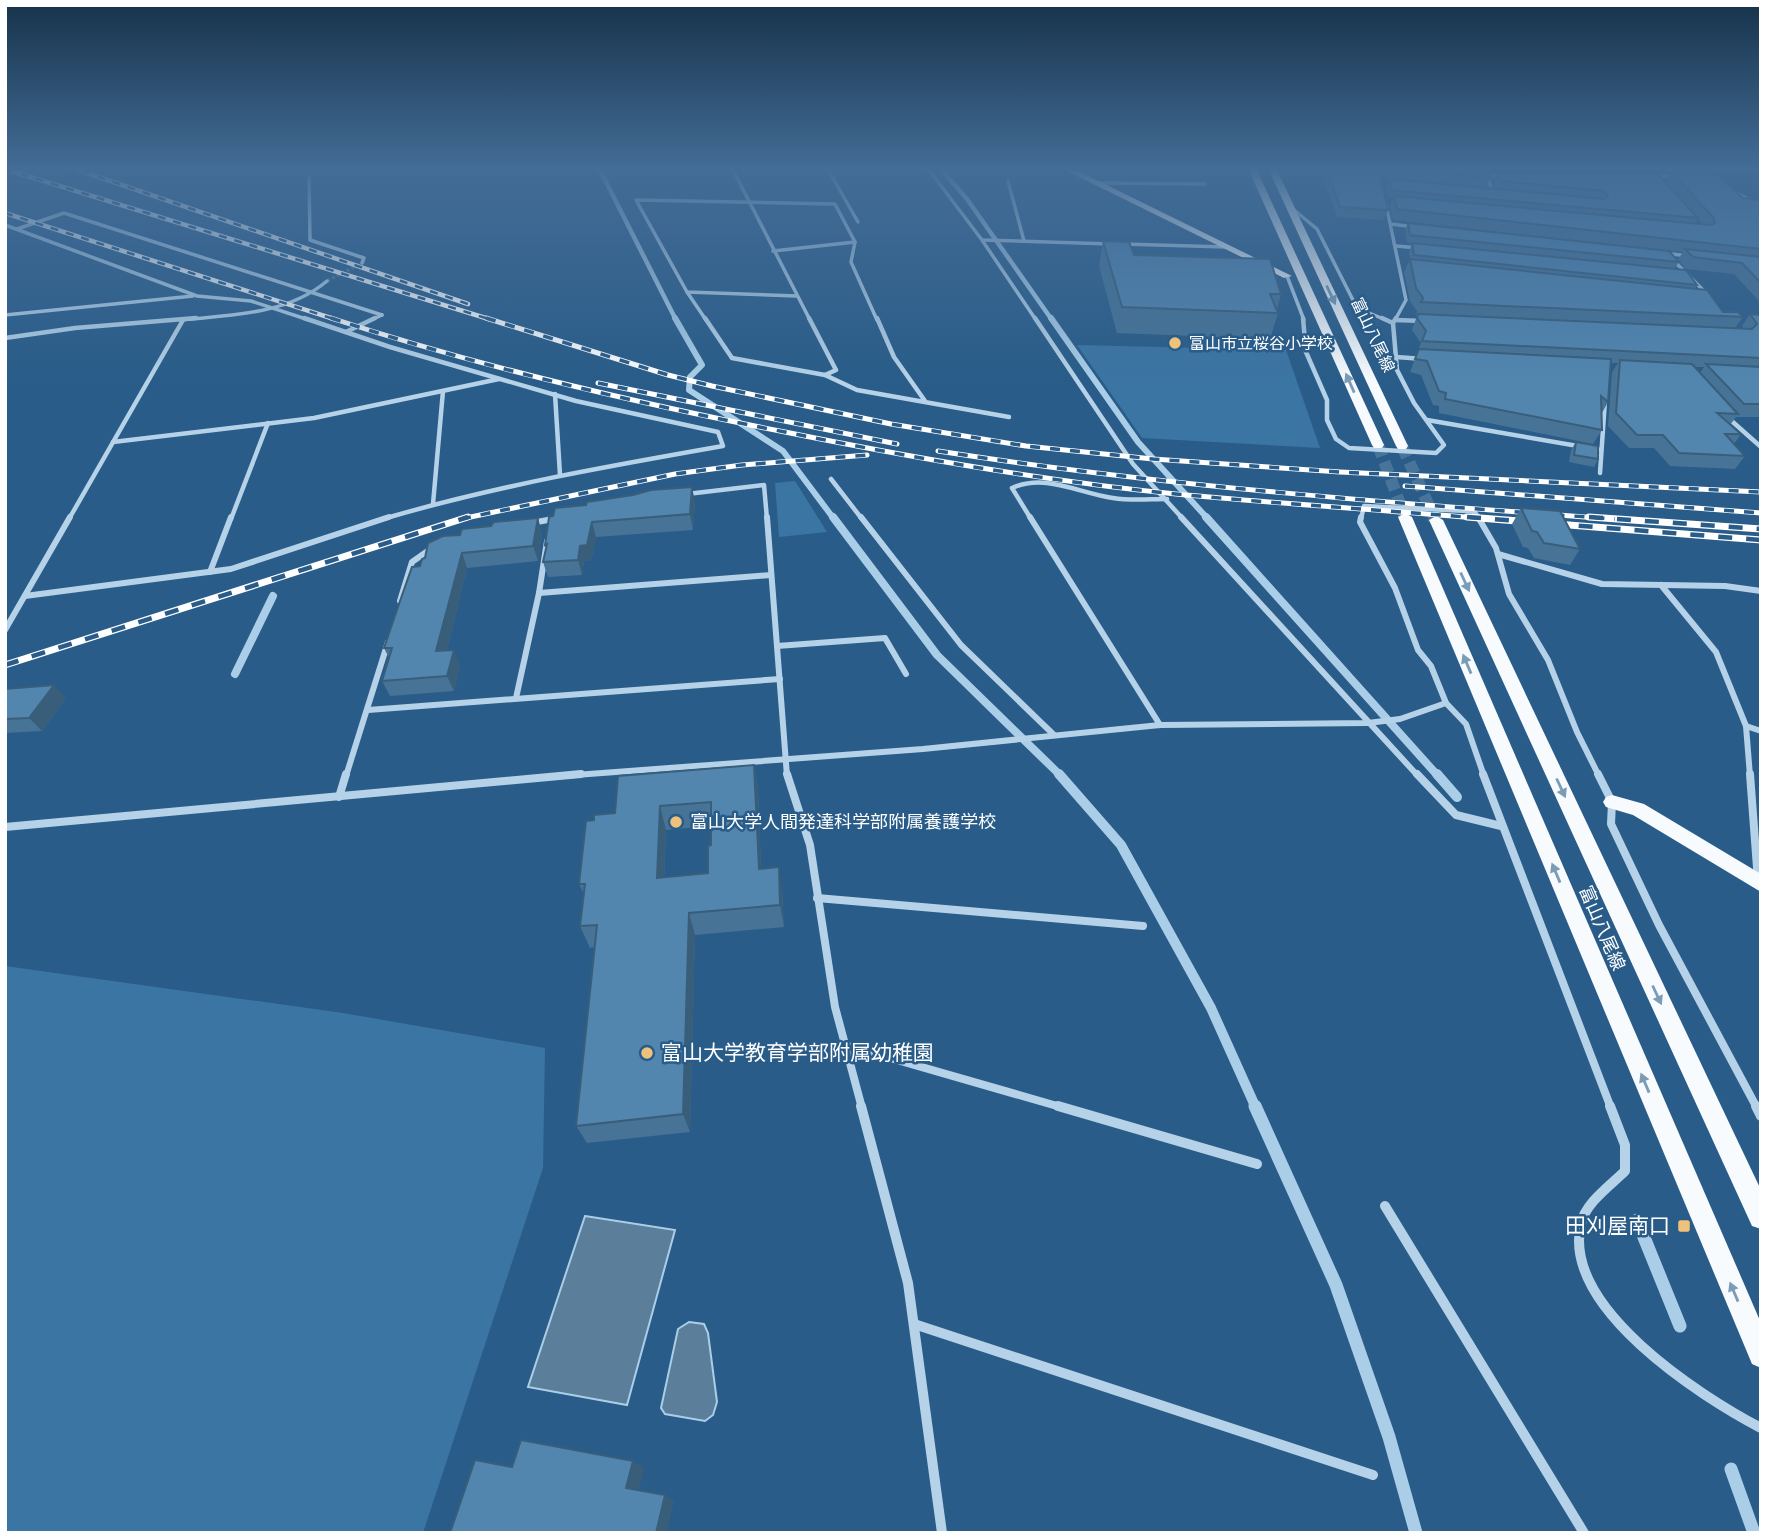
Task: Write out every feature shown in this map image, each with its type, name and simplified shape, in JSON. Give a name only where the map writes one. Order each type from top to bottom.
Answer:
[{"type":"main road","points":[[1207,238],[1287,276]]},
{"type":"main road","points":[[1284,238],[1378,445]]},
{"type":"main road","name":"富山八尾線","points":[[1306,238],[1402,446]]},
{"type":"main road","name":"富山八尾線","points":[[1405,517],[1761,1355]]},
{"type":"main road","name":"富山八尾線","points":[[1436,520],[1761,1217]]},
{"type":"main road","points":[[1612,802],[1638,809],[1759,883]]},
{"type":"street","points":[[40,238],[197,296]]},
{"type":"street","points":[[141,238],[382,315],[345,332]]},
{"type":"street","points":[[310,238],[364,258],[362,263]]},
{"type":"street","points":[[657,238],[687,292],[732,358],[825,375],[858,390],[1009,417]]},
{"type":"street","points":[[766,238],[836,370],[825,375]]},
{"type":"street","points":[[853,238],[855,242],[851,262],[894,357],[925,401]]},
{"type":"street","points":[[1023,238],[1024,242]]},
{"type":"street","points":[[1321,238],[1357,308],[1394,321],[1437,322]]},
{"type":"street","points":[[1287,276],[1306,326],[1306,352],[1327,400],[1327,421],[1336,439],[1349,448],[1436,453],[1444,445],[1396,370],[1394,321],[1406,300],[1394,238]]},
{"type":"street","points":[[982,240],[1226,247]]},
{"type":"street","points":[[982,240],[1122,451],[1368,723],[1456,815],[1501,826]]},
{"type":"street","points":[[773,251],[855,242]]},
{"type":"street","points":[[1396,246],[1424,249]]},
{"type":"street","points":[[1654,251],[1700,257]]},
{"type":"street","points":[[1665,253],[1715,301],[1701,300]]},
{"type":"street","points":[[1674,274],[1688,275]]},
{"type":"street","points":[[5,338],[75,328],[183,320],[274,309],[313,293],[327,281]]},
{"type":"street","points":[[687,292],[797,296]]},
{"type":"street","points":[[5,316],[197,296],[251,301],[501,379],[718,432],[723,446],[559,475],[433,503],[328,535],[231,569],[25,596]]},
{"type":"street","points":[[5,630],[183,320]]},
{"type":"street","points":[[1396,357],[1436,359]]},
{"type":"street","points":[[114,442],[314,418],[501,379]]},
{"type":"street","points":[[433,503],[443,391]]},
{"type":"street","points":[[555,394],[559,475]]},
{"type":"street","points":[[1600,473],[1605,395]]},
{"type":"street","points":[[1718,406],[1761,447]]},
{"type":"street","points":[[1427,420],[1601,450]]},
{"type":"street","points":[[210,572],[268,424]]},
{"type":"street","points":[[831,480],[961,645],[1054,735]]},
{"type":"street","points":[[1160,725],[1012,488],[1023,481],[1044,482],[1118,499],[1167,499]]},
{"type":"street","points":[[678,495],[764,485],[787,775],[810,845],[835,1007],[908,1283],[942,1533]]},
{"type":"street","points":[[1761,1116],[1659,925],[1616,835],[1611,824],[1612,802],[1577,732],[1548,660],[1509,593],[1498,554],[1475,512],[1367,505],[1361,509],[1360,522],[1395,587],[1418,650],[1431,666],[1446,703],[1466,724],[1501,826],[1625,1145],[1625,1171],[1601,1195],[1580,1223],[1581,1252],[1594,1287],[1625,1330],[1675,1377],[1728,1411],[1761,1428]]},
{"type":"street","points":[[526,525],[563,517]]},
{"type":"street","points":[[516,698],[539,593],[550,520]]},
{"type":"street","points":[[397,611],[412,562],[431,549],[443,545]]},
{"type":"street","points":[[1498,554],[1602,584],[1725,586],[1761,590]]},
{"type":"street","points":[[539,593],[771,575]]},
{"type":"street","points":[[1661,585],[1716,652],[1746,726],[1759,883]]},
{"type":"street","points":[[339,797],[390,636]]},
{"type":"street","points":[[777,646],[885,638],[906,674]]},
{"type":"street","points":[[368,710],[780,679]]},
{"type":"street","points":[[5,827],[785,757],[923,749],[1160,725],[1368,723],[1400,719],[1446,703]]},
{"type":"street","points":[[1746,726],[1761,731]]},
{"type":"street","points":[[817,898],[1143,926]]},
{"type":"street","points":[[845,1045],[1257,1164]]},
{"type":"street","points":[[1385,1206],[1584,1533]]},
{"type":"street","points":[[914,1324],[1373,1475]]},
{"type":"shaded area","points":[[1077,345],[1286,350],[1320,448],[1142,438]]},
{"type":"shaded area","points":[[795,481],[827,532],[779,537],[775,483]]},
{"type":"shaded area","points":[[5,966],[343,1013],[545,1048],[543,1168],[423,1533],[5,1533]]},
{"type":"shaded area","points":[[585,1216],[675,1230],[627,1405],[528,1387]]},
{"type":"shaded area","points":[[689,1322],[704,1324],[708,1333],[717,1402],[713,1415],[705,1421],[665,1414],[661,1408],[678,1329]]},
{"type":"building","points":[[1438,238],[1546,238],[1669,251],[1679,262]]},
{"type":"building","points":[[1659,238],[1761,238],[1761,249]]},
{"type":"building","points":[[1103,241],[1129,242],[1134,255],[1270,259],[1281,294],[1270,294],[1278,313],[1122,307]]},
{"type":"building","points":[[1412,243],[1686,270],[1697,285],[1414,255]]},
{"type":"building","points":[[1685,249],[1761,257],[1761,283],[1742,263],[1693,257]]},
{"type":"building","points":[[1410,259],[1707,290],[1723,312],[1738,312],[1743,317],[1421,302],[1423,298],[1416,288]]},
{"type":"building","points":[[1418,314],[1752,329],[1757,324],[1750,314],[1761,315],[1761,358],[1422,341],[1426,331],[1417,318]]},
{"type":"building","points":[[1419,349],[1611,359],[1608,402],[1601,396],[1602,430],[1445,399],[1446,393],[1439,391],[1427,361],[1415,359]]},
{"type":"building","points":[[1620,360],[1692,364],[1738,414],[1717,413],[1741,434],[1725,434],[1745,456],[1679,453],[1663,435],[1637,435],[1616,413]]},
{"type":"building","points":[[1706,364],[1761,367],[1761,404],[1744,404]]},
{"type":"building","points":[[1576,442],[1598,446],[1598,459],[1574,455]]},
{"type":"building","points":[[692,487],[690,514],[592,522],[587,545],[580,546],[578,560],[543,562],[549,517],[553,516],[555,508],[586,505],[587,502],[651,490]]},
{"type":"building","points":[[1521,508],[1560,511],[1580,549],[1544,543],[1537,532],[1532,531]]},
{"type":"building","points":[[538,518],[533,546],[462,553],[436,651],[454,650],[447,676],[382,681],[392,648],[384,648],[412,567],[420,566],[428,543],[443,536],[460,535],[462,529],[491,526],[494,522]]},
{"type":"building","points":[[54,685],[29,718],[5,719],[5,689]]},
{"type":"building","points":[[754,765],[759,869],[779,867],[780,905],[689,913],[683,1114],[576,1126],[597,925],[580,926],[585,884],[579,884],[586,821],[594,820],[594,815],[615,813],[618,776]],"holes":[[[711,802],[711,845],[708,846],[708,873],[657,878],[660,806]]]},
{"type":"building","points":[[521,1440],[633,1461],[626,1488],[665,1495],[656,1533],[450,1533],[475,1460],[512,1467]]},
{"type":"waterway","points":[[634,238],[676,320]]},
{"type":"waterway","points":[[994,238],[1052,320]]},
{"type":"waterway","points":[[675,318],[702,365],[690,377],[689,390],[783,451],[834,519]]},
{"type":"waterway","points":[[1051,318],[1138,442],[1208,519]]},
{"type":"waterway","points":[[833,517],[937,655],[1059,774]]},
{"type":"waterway","points":[[1206,517],[1438,776]]},
{"type":"waterway","points":[[235,674],[273,596]]},
{"type":"waterway","points":[[1059,774],[1121,845],[1211,1008],[1256,1108]]},
{"type":"waterway","points":[[1437,774],[1457,797]]},
{"type":"waterway","points":[[1255,1106],[1336,1285],[1389,1437],[1416,1533]]},
{"type":"waterway","points":[[1637,1220],[1680,1326]]},
{"type":"waterway","points":[[1731,1469],[1754,1533]]},
{"type":"tunnel","points":[[327,281],[362,263]]},
{"type":"tunnel","points":[[1378,445],[1405,517]]},
{"type":"tunnel","points":[[1402,446],[1435,519]]},
{"type":"railway","points":[[82,238],[337,320]]},
{"type":"railway","points":[[227,238],[492,320]]},
{"type":"railway","points":[[276,238],[468,304]]},
{"type":"railway","points":[[331,318],[500,368],[613,396],[931,460],[1029,476],[1176,494],[1489,519]]},
{"type":"railway","points":[[486,318],[668,375],[712,386],[891,424],[1026,446],[1153,459],[1340,472],[1761,492]]},
{"type":"railway","points":[[598,383],[897,444]]},
{"type":"railway","points":[[938,451],[1191,484],[1615,519]]},
{"type":"railway","points":[[463,519],[675,474],[742,465],[867,455]]},
{"type":"railway","points":[[1405,486],[1761,513]]},
{"type":"railway","points":[[463,519],[468,517]]},
{"type":"railway","points":[[1467,517],[1761,540]]},
{"type":"railway","points":[[1589,517],[1761,529]]},
{"type":"railway","points":[[5,665],[463,519]]},
{"type":"place","name":"富山市立桜谷小学校","points":[[1175,343]]},
{"type":"place","name":"富山大学人間発達科学部附属養護学校","points":[[676,822]]},
{"type":"place","name":"富山大学教育学部附属幼稚園","points":[[647,1053]]},
{"type":"place","name":"田刈屋南口","points":[[1684,1226]]}]
